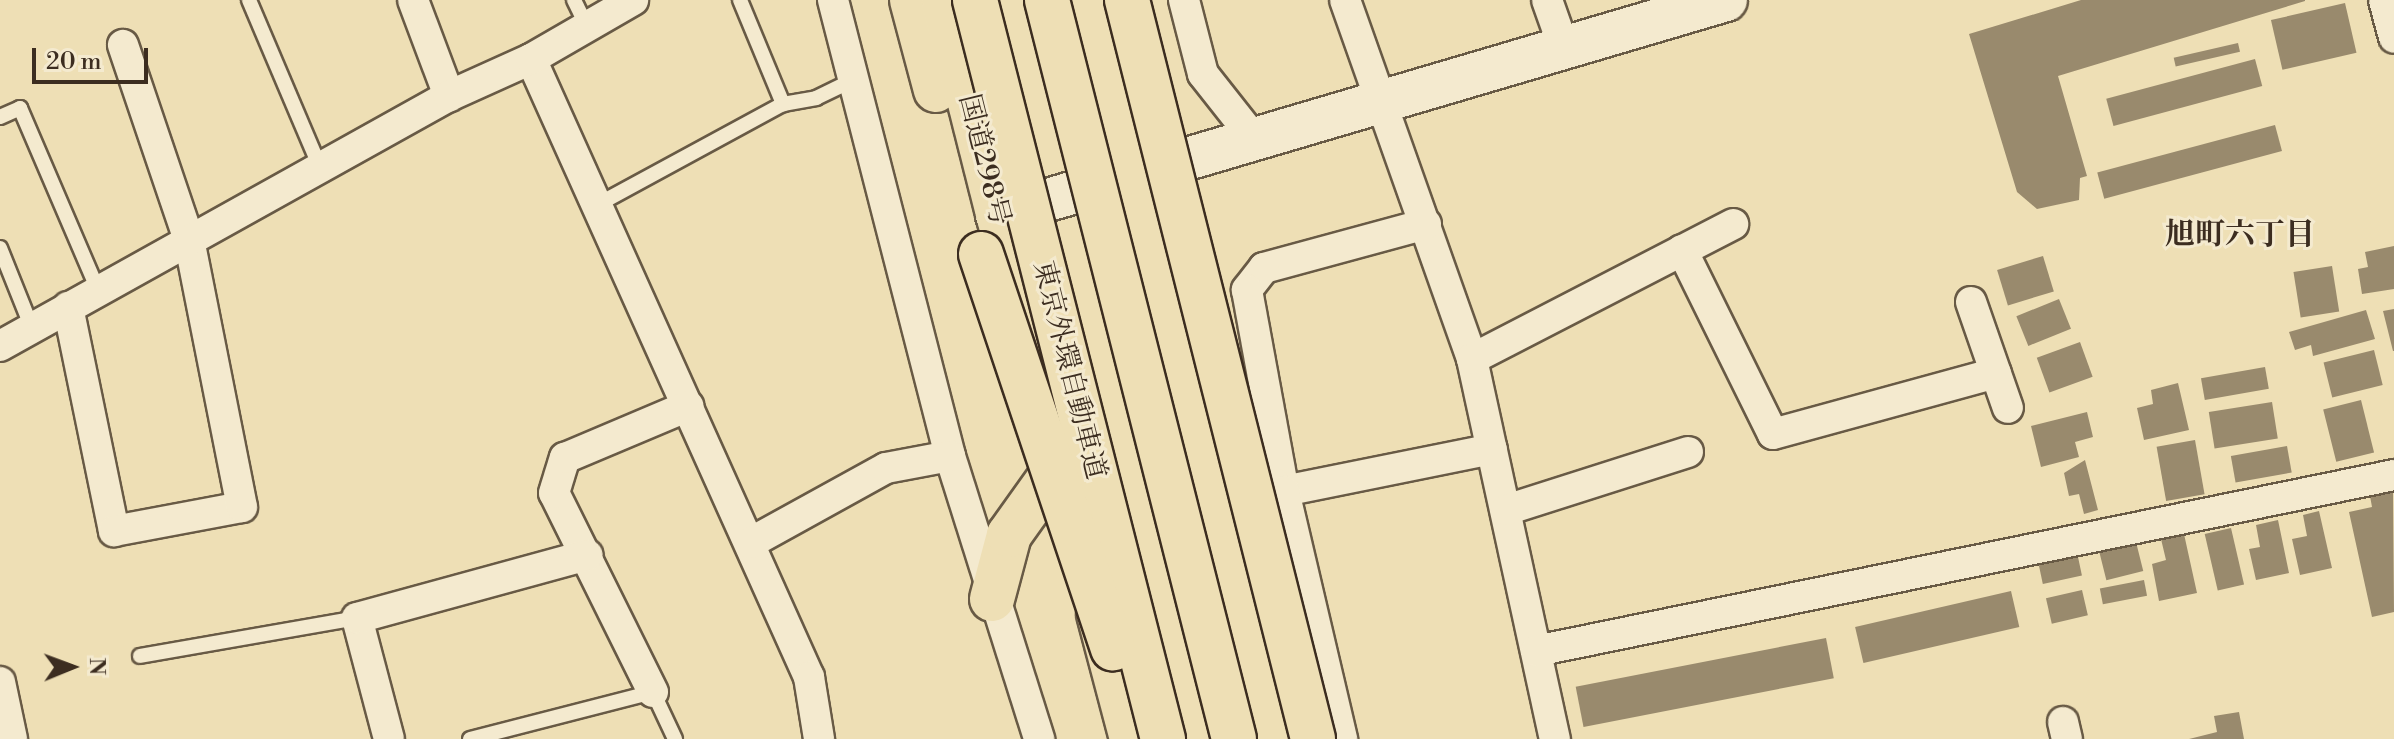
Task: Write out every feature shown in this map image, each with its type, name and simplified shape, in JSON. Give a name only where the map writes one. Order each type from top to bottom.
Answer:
[{"type":"highway","points":[[912,0],[981,254],[1143,739]]},
{"type":"highway","name":"国道298号","points":[[944,0],[1132,739]]},
{"type":"highway","name":"東京外環自動車道","points":[[975,0],[1163,739]]},
{"type":"highway","points":[[1047,0],[1234,739]]},
{"type":"highway","points":[[1084,0],[1268,739]]},
{"type":"highway","points":[[1127,0],[1313,739]]},
{"type":"highway","points":[[992,599],[1009,535],[1061,462]]},
{"type":"street","points":[[413,0],[449,96]]},
{"type":"street","points":[[0,346],[449,96],[531,59],[580,12],[633,0]]},
{"type":"street","points":[[833,0],[950,456],[992,599],[1039,739]]},
{"type":"street","points":[[1184,0],[1203,74],[1256,141]]},
{"type":"street","points":[[1345,0],[1472,359],[1555,739]]},
{"type":"street","points":[[1547,0],[1564,48]]},
{"type":"street","points":[[997,215],[1380,105],[1726,0]]},
{"type":"street","points":[[2384,0],[2394,38]]},
{"type":"street","points":[[68,307],[114,531],[242,507],[189,240],[123,45]]},
{"type":"street","points":[[531,59],[809,677],[819,739]]},
{"type":"street","points":[[1342,739],[1284,491],[1247,290],[1264,268],[1426,224]]},
{"type":"street","points":[[1472,359],[1733,224]]},
{"type":"street","points":[[1682,250],[1773,434],[1996,373]]},
{"type":"street","points":[[1971,302],[2008,408]]},
{"type":"street","points":[[653,692],[588,555],[554,493],[565,458],[688,406]]},
{"type":"street","points":[[1189,418],[1284,491],[1492,449]]},
{"type":"street","points":[[1506,510],[1688,452]]},
{"type":"street","points":[[750,543],[886,468],[950,456]]},
{"type":"street","points":[[1536,651],[2394,475]]},
{"type":"street","points":[[389,739],[357,618],[588,555]]},
{"type":"street","points":[[0,682],[12,739]]},
{"type":"lane","points":[[249,0],[320,167]]},
{"type":"lane","points":[[740,0],[783,104]]},
{"type":"lane","points":[[595,206],[783,104],[816,98],[853,80]]},
{"type":"lane","points":[[0,117],[20,108],[98,290]]},
{"type":"lane","points":[[0,248],[32,328]]},
{"type":"lane","points":[[140,656],[357,618]]},
{"type":"lane","points":[[470,739],[653,692],[675,739]]},
{"type":"building","points":[[2081,0],[2305,1],[2058,76],[2087,176],[2080,178],[2079,200],[2037,209],[2017,192],[1969,34]]},
{"type":"building","points":[[2345,3],[2356,53],[2282,70],[2271,20]]},
{"type":"building","points":[[2238,43],[2240,52],[2176,67],[2174,58]]},
{"type":"building","points":[[2255,59],[2262,86],[2113,126],[2106,99]]},
{"type":"building","points":[[2275,125],[2282,151],[2104,199],[2097,173]]},
{"type":"building","points":[[2394,246],[2394,289],[2362,294],[2358,269],[2368,267],[2365,252]]},
{"type":"building","points":[[2043,256],[2054,291],[2008,305],[1997,270]]},
{"type":"building","points":[[2332,266],[2339,311],[2301,318],[2293,272]]},
{"type":"building","points":[[2059,299],[2071,329],[2028,346],[2016,316]]},
{"type":"building","points":[[2394,309],[2394,351],[2393,351],[2383,311]]},
{"type":"building","points":[[2366,310],[2375,339],[2313,356],[2311,345],[2295,350],[2289,332]]},
{"type":"building","points":[[2080,342],[2093,377],[2049,393],[2037,358]]},
{"type":"building","points":[[2374,350],[2383,385],[2332,398],[2324,363]]},
{"type":"building","points":[[2265,367],[2269,389],[2205,400],[2201,378]]},
{"type":"building","points":[[2178,383],[2189,430],[2144,440],[2137,408],[2153,404],[2151,390]]},
{"type":"building","points":[[2361,400],[2374,452],[2336,462],[2323,409]]},
{"type":"building","points":[[2272,402],[2278,439],[2215,449],[2209,412]]},
{"type":"building","points":[[2087,412],[2093,437],[2075,442],[2079,457],[2041,467],[2031,426]]},
{"type":"building","points":[[2195,440],[2205,494],[2166,501],[2157,447]]},
{"type":"building","points":[[2287,446],[2292,473],[2236,482],[2231,456]]},
{"type":"building","points":[[2085,460],[2098,510],[2084,514],[2079,494],[2069,496],[2064,473]]},
{"type":"building","points":[[2393,491],[2394,612],[2372,617],[2349,512],[2372,507],[2370,496]]},
{"type":"building","points":[[2319,511],[2332,568],[2300,575],[2292,539],[2307,536],[2303,515]]},
{"type":"building","points":[[2278,520],[2289,573],[2256,580],[2249,549],[2260,547],[2256,525]]},
{"type":"building","points":[[2231,528],[2244,585],[2218,591],[2205,534]]},
{"type":"building","points":[[2184,534],[2197,593],[2159,601],[2152,564],[2166,560],[2161,539]]},
{"type":"building","points":[[2136,542],[2143,571],[2106,580],[2099,551]]},
{"type":"building","points":[[2078,557],[2082,576],[2043,584],[2039,565]]},
{"type":"building","points":[[2144,580],[2147,596],[2103,604],[2100,589]]},
{"type":"building","points":[[2082,590],[2088,615],[2052,624],[2046,598]]},
{"type":"building","points":[[2011,591],[2019,627],[1863,663],[1855,627]]},
{"type":"building","points":[[1826,638],[1834,678],[1584,727],[1576,687]]},
{"type":"building","points":[[2239,712],[2244,739],[2189,739],[2217,732],[2214,716]]},
{"type":"district","name":"旭町六丁目","points":[[2240,235]]}]
